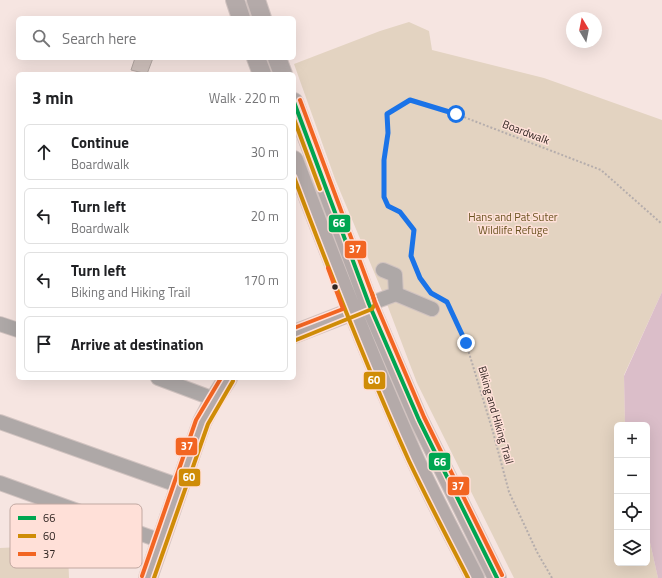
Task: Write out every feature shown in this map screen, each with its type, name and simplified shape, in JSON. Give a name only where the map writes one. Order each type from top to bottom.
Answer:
[{"type":"main road","points":[[234,0],[240,16]]},
{"type":"main road","points":[[256,0],[261,16]]},
{"type":"main road","points":[[257,60],[261,72]]},
{"type":"main road","points":[[278,60],[282,72]]},
{"type":"main road","points":[[296,107],[369,304],[419,420],[497,578]]},
{"type":"main road","points":[[296,165],[351,312],[416,461],[475,578]]},
{"type":"main road","points":[[296,333],[369,304]]},
{"type":"main road","points":[[148,578],[202,422],[214,399],[227,380]]},
{"type":"lane","points":[[383,270],[396,275],[396,294]]},
{"type":"lane","points":[[369,304],[396,294],[432,309]]},
{"type":"lane","points":[[0,324],[16,329]]},
{"type":"lane","points":[[163,380],[214,399]]},
{"type":"lane","points":[[0,422],[180,486]]},
{"type":"lane","points":[[0,483],[58,504]]},
{"type":"lane","points":[[142,534],[161,541]]},
{"type":"path","name":"Boardwalk","points":[[388,133],[387,114],[410,100],[456,114],[600,170],[662,224]]},
{"type":"path","name":"Biking and Hiking Trail","points":[[388,133],[384,160],[384,197],[388,206],[400,212],[414,230],[411,256],[420,278],[431,293],[447,302],[466,343],[493,432],[509,492],[537,552],[552,578]]},
{"type":"green space","name":"Hans and Pat Suter Wildlife Refuge","points":[[409,22],[429,31],[432,50],[544,78],[662,120],[662,292],[624,375],[625,422],[614,422],[614,566],[650,566],[650,542],[658,578],[514,578],[417,383],[382,291],[335,179],[294,64],[380,31]]},
{"type":"green space","points":[[0,548],[10,548],[10,568],[69,568],[69,578],[0,578]]},
{"type":"shaded area","points":[[662,292],[662,578],[658,578],[650,542],[650,422],[625,422],[624,376]]},
{"type":"building","points":[[134,60],[152,60],[148,72],[131,70]]},
{"type":"transit line","name":"37","points":[[300,100],[375,302],[424,417],[502,575]]},
{"type":"transit line","name":"66","points":[[296,107],[369,304],[419,420],[497,578]]},
{"type":"transit line","name":"60","points":[[296,124],[320,189]]},
{"type":"transit line","name":"60","points":[[296,182],[349,320],[393,426],[416,476],[468,578]]},
{"type":"transit line","name":"37","points":[[296,327],[343,309],[328,268]]},
{"type":"transit line","name":"60","points":[[296,340],[372,309],[375,304],[372,293]]},
{"type":"transit line","name":"37","points":[[142,576],[196,420],[220,380]]},
{"type":"transit line","name":"60","points":[[154,578],[208,424],[233,381]]},
{"type":"route","points":[[456,114],[410,100],[387,114],[388,133],[384,160],[384,197],[388,206],[400,212],[414,230],[411,256],[420,278],[431,293],[447,302],[466,343]]}]
